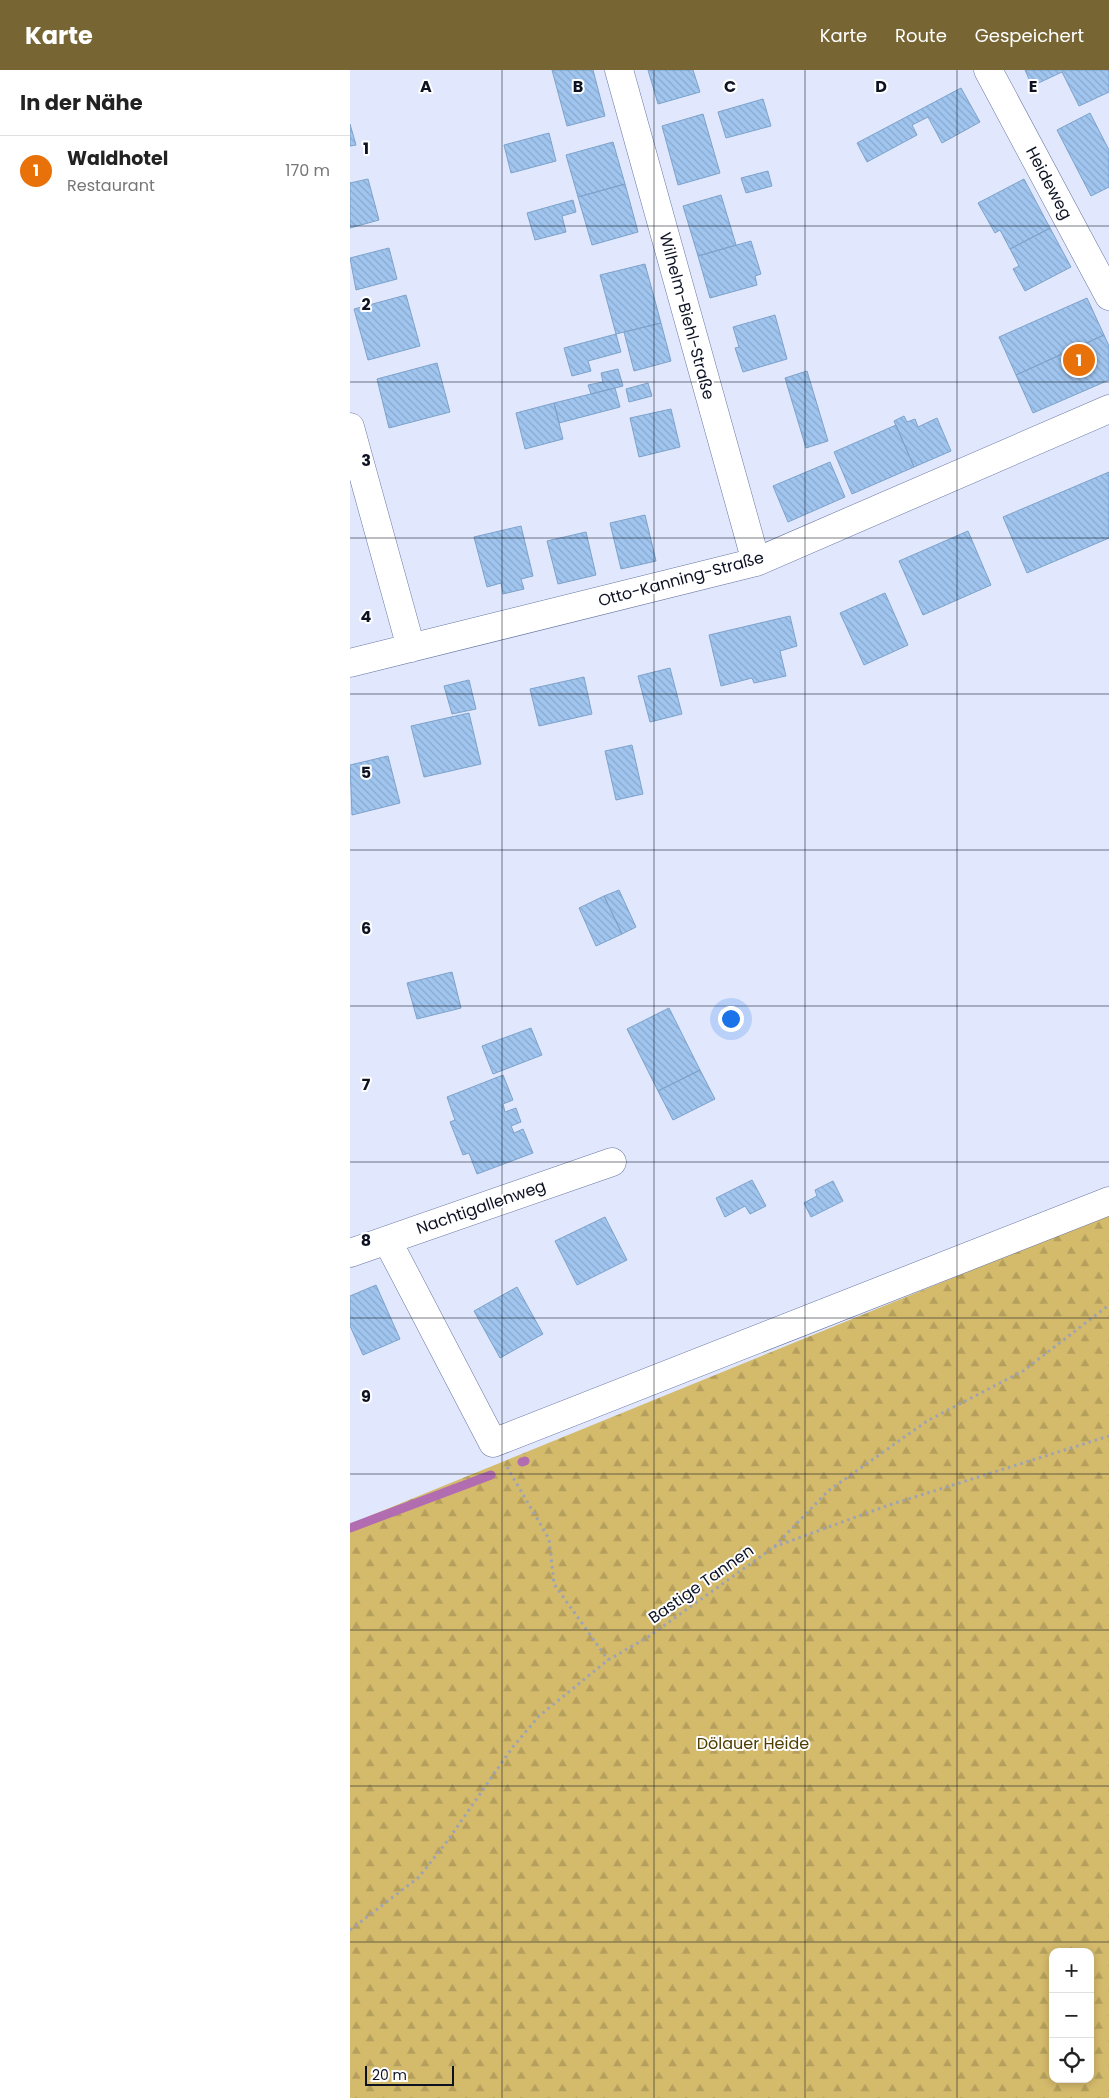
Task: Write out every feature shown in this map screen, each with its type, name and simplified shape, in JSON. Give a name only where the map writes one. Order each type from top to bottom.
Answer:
[{"type":"street","name":"Wilhelm-Biehl-Straße","points":[[619,70],[756,562]]},
{"type":"street","name":"Heideweg","points":[[988,70],[1109,296]]},
{"type":"street","name":"Otto-Kanning-Straße","points":[[350,663],[756,562],[1109,409]]},
{"type":"street","points":[[350,427],[411,648]]},
{"type":"street","name":"Nachtigallenweg","points":[[350,1253],[612,1162]]},
{"type":"street","points":[[387,1240],[493,1443],[1109,1202]]},
{"type":"path","name":"Bastige Tannen","points":[[350,1930],[418,1877],[448,1840],[512,1748],[539,1716],[608,1660],[648,1637],[774,1547],[828,1491],[927,1421],[1023,1371],[1109,1305]]},
{"type":"path","points":[[774,1547],[886,1506],[1109,1436]]},
{"type":"path","points":[[493,1443],[549,1539],[554,1584],[608,1660]]},
{"type":"green space","name":"Dölauer Heide","points":[[1109,1214],[1109,2098],[350,2098],[350,1524]]},
{"type":"building","points":[[552,70],[593,70],[605,116],[567,126]]},
{"type":"building","points":[[648,70],[693,70],[700,92],[658,104]]},
{"type":"building","points":[[1025,70],[1109,70],[1109,92],[1079,106],[1062,72],[1032,86]]},
{"type":"building","points":[[961,88],[980,122],[942,143],[928,117],[912,125],[917,135],[867,162],[857,143]]},
{"type":"building","points":[[763,99],[771,126],[726,138],[718,112]]},
{"type":"building","points":[[1090,113],[1109,150],[1109,187],[1091,196],[1057,130]]},
{"type":"building","points":[[703,114],[720,173],[678,185],[662,126]]},
{"type":"building","points":[[350,124],[356,145],[350,146]]},
{"type":"building","points":[[549,133],[556,161],[511,173],[504,145]]},
{"type":"building","points":[[613,142],[625,184],[578,197],[566,155]]},
{"type":"building","points":[[768,171],[772,186],[746,193],[741,178]]},
{"type":"building","points":[[368,179],[379,220],[350,228],[350,183]]},
{"type":"building","points":[[1024,179],[1050,228],[1010,249],[1000,230],[995,233],[978,203]]},
{"type":"building","points":[[625,184],[638,232],[592,245],[578,197]]},
{"type":"building","points":[[721,195],[736,245],[698,256],[683,206]]},
{"type":"building","points":[[573,200],[576,212],[562,216],[566,232],[535,240],[527,213]]},
{"type":"building","points":[[1050,228],[1071,267],[1025,291],[1013,269],[1019,266],[1010,249]]},
{"type":"building","points":[[751,241],[761,274],[755,276],[757,285],[710,298],[698,256]]},
{"type":"building","points":[[389,248],[397,279],[356,290],[350,258]]},
{"type":"building","points":[[645,264],[661,323],[616,334],[600,275]]},
{"type":"building","points":[[406,295],[420,346],[368,360],[354,309]]},
{"type":"building","points":[[1087,298],[1104,335],[1016,375],[999,337]]},
{"type":"building","points":[[775,315],[787,359],[743,372],[735,348],[739,347],[733,327]]},
{"type":"building","points":[[661,323],[671,361],[634,371],[624,332]]},
{"type":"building","points":[[616,334],[621,352],[588,361],[591,371],[572,376],[564,348]]},
{"type":"building","points":[[1104,335],[1109,346],[1109,380],[1033,413],[1016,375]]},
{"type":"building","points":[[437,363],[450,412],[389,428],[377,379]]},
{"type":"building","points":[[618,369],[623,386],[591,394],[588,385],[603,382],[601,373]]},
{"type":"building","points":[[807,371],[828,441],[806,448],[785,378]]},
{"type":"building","points":[[648,383],[652,396],[629,402],[626,389]]},
{"type":"building","points":[[615,388],[620,407],[559,423],[554,403]]},
{"type":"building","points":[[554,403],[563,439],[525,449],[516,413]]},
{"type":"building","points":[[671,409],[680,447],[639,457],[630,418]]},
{"type":"building","points":[[904,416],[907,422],[915,419],[918,427],[937,418],[951,451],[914,467],[894,421]]},
{"type":"building","points":[[896,425],[914,467],[852,494],[834,452]]},
{"type":"building","points":[[830,462],[845,497],[788,522],[773,486]]},
{"type":"building","points":[[1109,472],[1109,538],[1027,573],[1003,517]]},
{"type":"building","points":[[645,515],[656,561],[621,569],[610,523]]},
{"type":"building","points":[[521,526],[533,576],[521,579],[524,589],[503,594],[501,583],[487,587],[474,537]]},
{"type":"building","points":[[968,531],[991,585],[923,615],[899,561]]},
{"type":"building","points":[[586,532],[596,575],[558,584],[547,541]]},
{"type":"building","points":[[885,593],[908,645],[864,665],[840,613]]},
{"type":"building","points":[[790,616],[797,646],[780,651],[786,676],[754,683],[752,678],[721,686],[709,635]]},
{"type":"building","points":[[670,668],[682,714],[650,722],[638,676]]},
{"type":"building","points":[[584,677],[592,714],[539,726],[530,689]]},
{"type":"building","points":[[469,680],[476,709],[452,714],[444,686]]},
{"type":"building","points":[[469,713],[481,764],[424,777],[411,726]]},
{"type":"building","points":[[632,745],[643,794],[616,800],[605,751]]},
{"type":"building","points":[[388,756],[400,803],[352,815],[350,765]]},
{"type":"building","points":[[619,890],[636,927],[622,934],[604,896]]},
{"type":"building","points":[[604,896],[622,934],[596,946],[579,908]]},
{"type":"building","points":[[452,972],[461,1008],[417,1019],[407,983]]},
{"type":"building","points":[[669,1008],[700,1070],[658,1091],[627,1029]]},
{"type":"building","points":[[531,1028],[542,1055],[493,1074],[482,1046]]},
{"type":"building","points":[[700,1070],[715,1099],[673,1120],[658,1091]]},
{"type":"building","points":[[503,1075],[513,1100],[503,1104],[505,1112],[516,1108],[521,1122],[511,1126],[514,1133],[523,1129],[533,1153],[477,1174],[469,1153],[463,1155],[450,1122],[455,1120],[447,1097]]},
{"type":"building","points":[[752,1180],[766,1206],[750,1214],[745,1206],[725,1217],[716,1198]]},
{"type":"building","points":[[833,1181],[843,1201],[811,1217],[804,1203],[817,1196],[815,1190]]},
{"type":"building","points":[[605,1217],[627,1260],[577,1285],[555,1241]]},
{"type":"building","points":[[376,1285],[400,1339],[363,1355],[350,1326],[350,1296]]},
{"type":"building","points":[[517,1287],[543,1334],[500,1358],[474,1311]]},
{"type":"waterway","points":[[350,1528],[491,1475]]},
{"type":"place","name":"Waldhotel","points":[[1079,360]]}]
